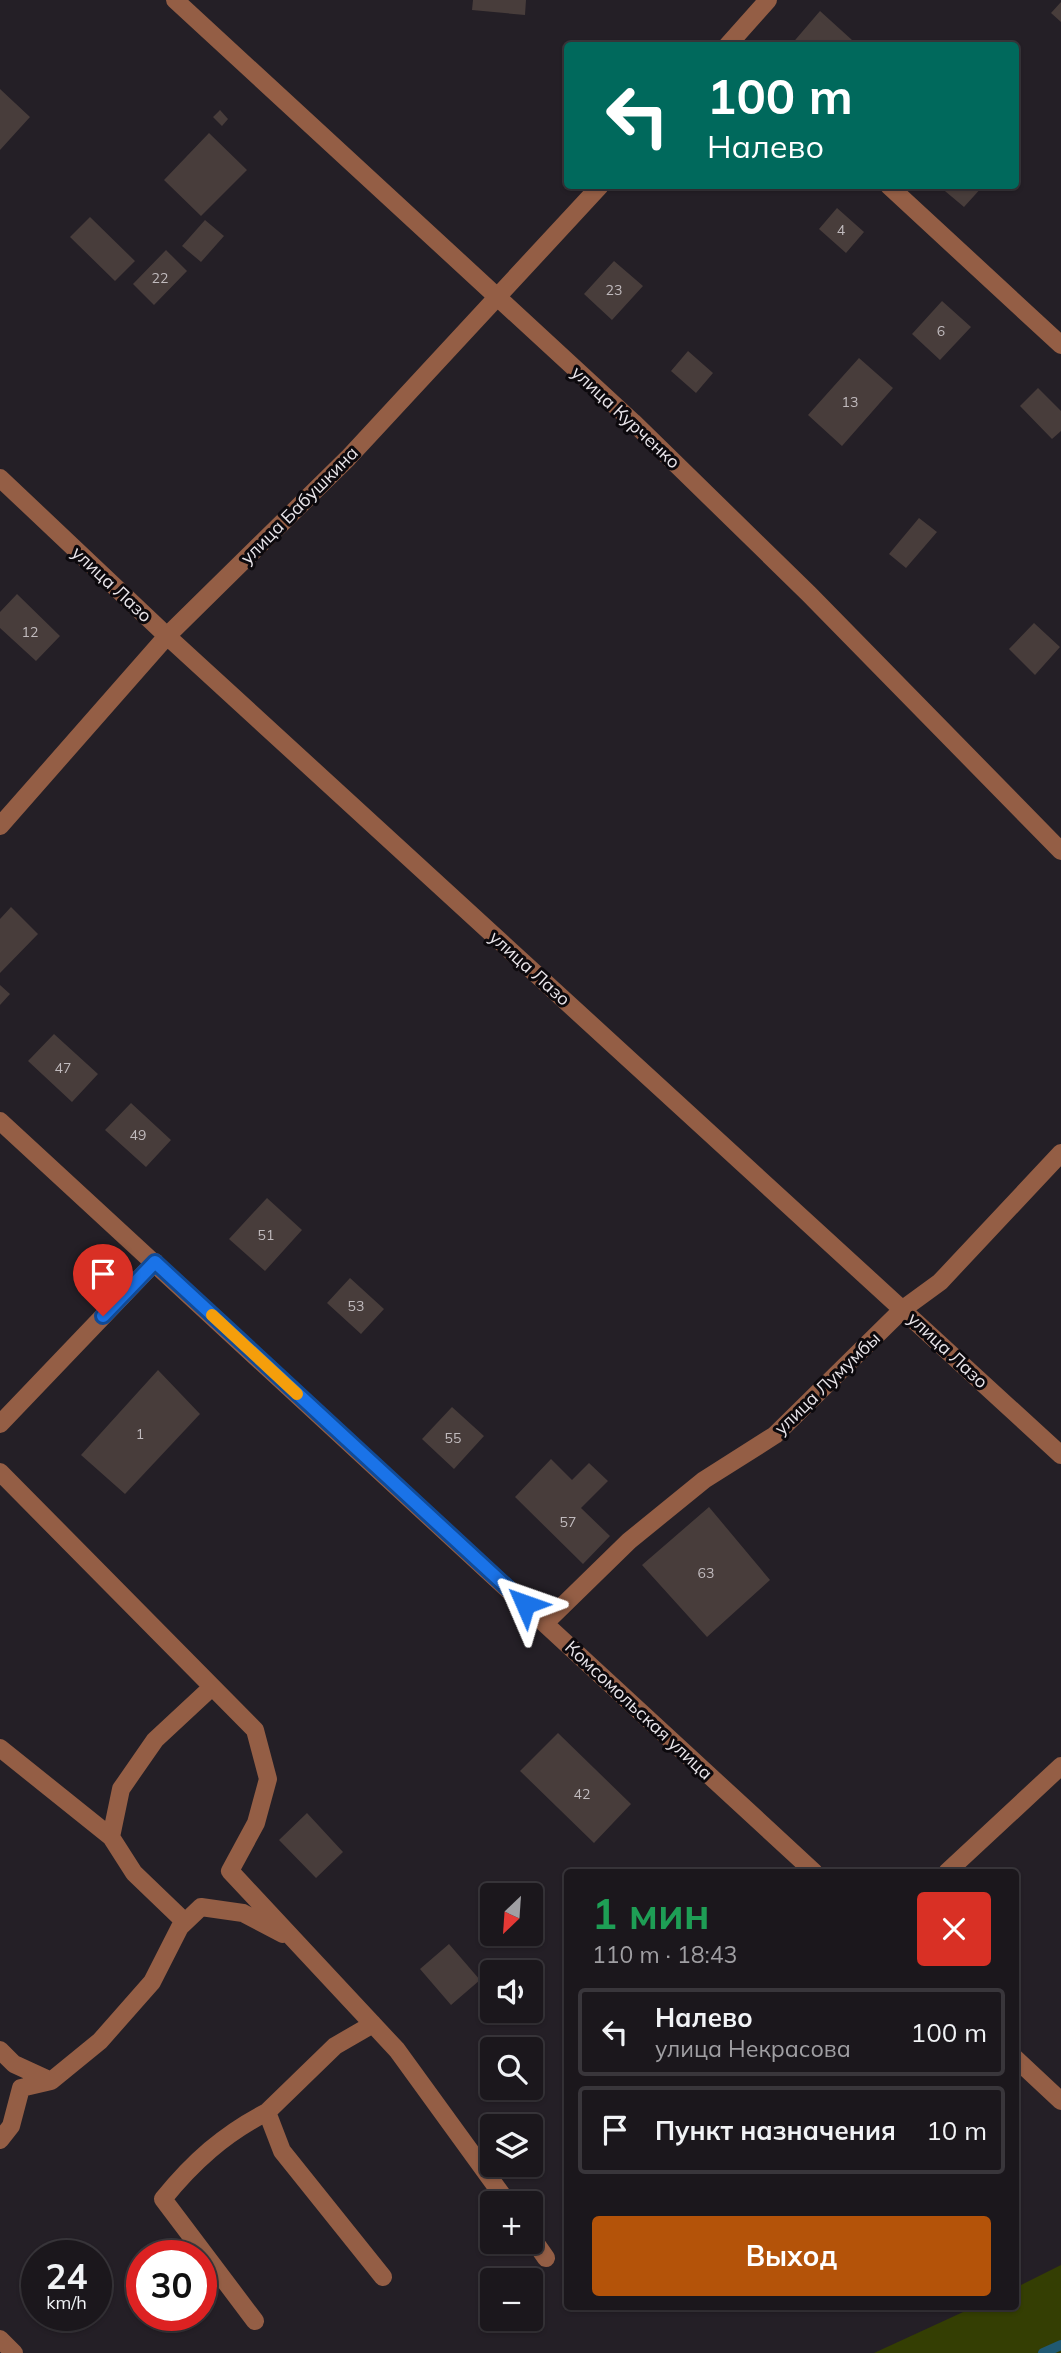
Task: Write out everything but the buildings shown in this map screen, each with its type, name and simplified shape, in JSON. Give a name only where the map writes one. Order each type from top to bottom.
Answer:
[{"type":"street","name":"улица Курченко","points":[[175,0],[643,432],[809,594],[1061,851]]},
{"type":"street","points":[[734,42],[768,0]]},
{"type":"street","name":"улица Бабушкина","points":[[0,826],[167,636],[348,458],[597,189]]},
{"type":"street","points":[[892,189],[1061,345]]},
{"type":"street","name":"улица Лазо","points":[[0,478],[167,636],[1061,1455]]},
{"type":"street","name":"Комсомольская улица","points":[[0,1121],[811,1869]]},
{"type":"street","name":"улица Лумумбы","points":[[545,1623],[629,1541],[704,1480],[775,1435],[903,1309],[940,1282],[1061,1153]]},
{"type":"street","points":[[0,1424],[155,1262]]},
{"type":"street","points":[[0,1472],[255,1730],[268,1779],[256,1823],[230,1871],[397,2050],[499,2191]]},
{"type":"street","points":[[111,1837],[121,1789],[155,1740],[212,1687]]},
{"type":"street","points":[[0,1748],[111,1837],[134,1873],[185,1922]]},
{"type":"street","points":[[950,1869],[1061,1766]]},
{"type":"street","points":[[0,2140],[11,2126],[21,2088],[51,2081],[100,2041],[152,1982],[185,1922],[201,1907],[243,1913],[295,1941]]},
{"type":"street","points":[[255,2322],[163,2199],[193,2163],[239,2127],[267,2112],[335,2046],[373,2024]]},
{"type":"street","points":[[0,2050],[14,2064],[51,2081]]},
{"type":"street","points":[[1019,2062],[1061,2101]]},
{"type":"street","points":[[267,2112],[282,2151],[383,2277]]},
{"type":"street","points":[[543,2254],[546,2258]]},
{"type":"street","points":[[0,2339],[15,2353]]},
{"type":"green space","points":[[1061,2265],[1061,2353],[874,2353],[967,2310],[1019,2310],[1019,2286]]},
{"type":"waterway","points":[[1043,2353],[1061,2345]]},
{"type":"slow traffic","points":[[212,1315],[297,1394]]},
{"type":"route","points":[[103,1316],[155,1262],[525,1604]]}]
